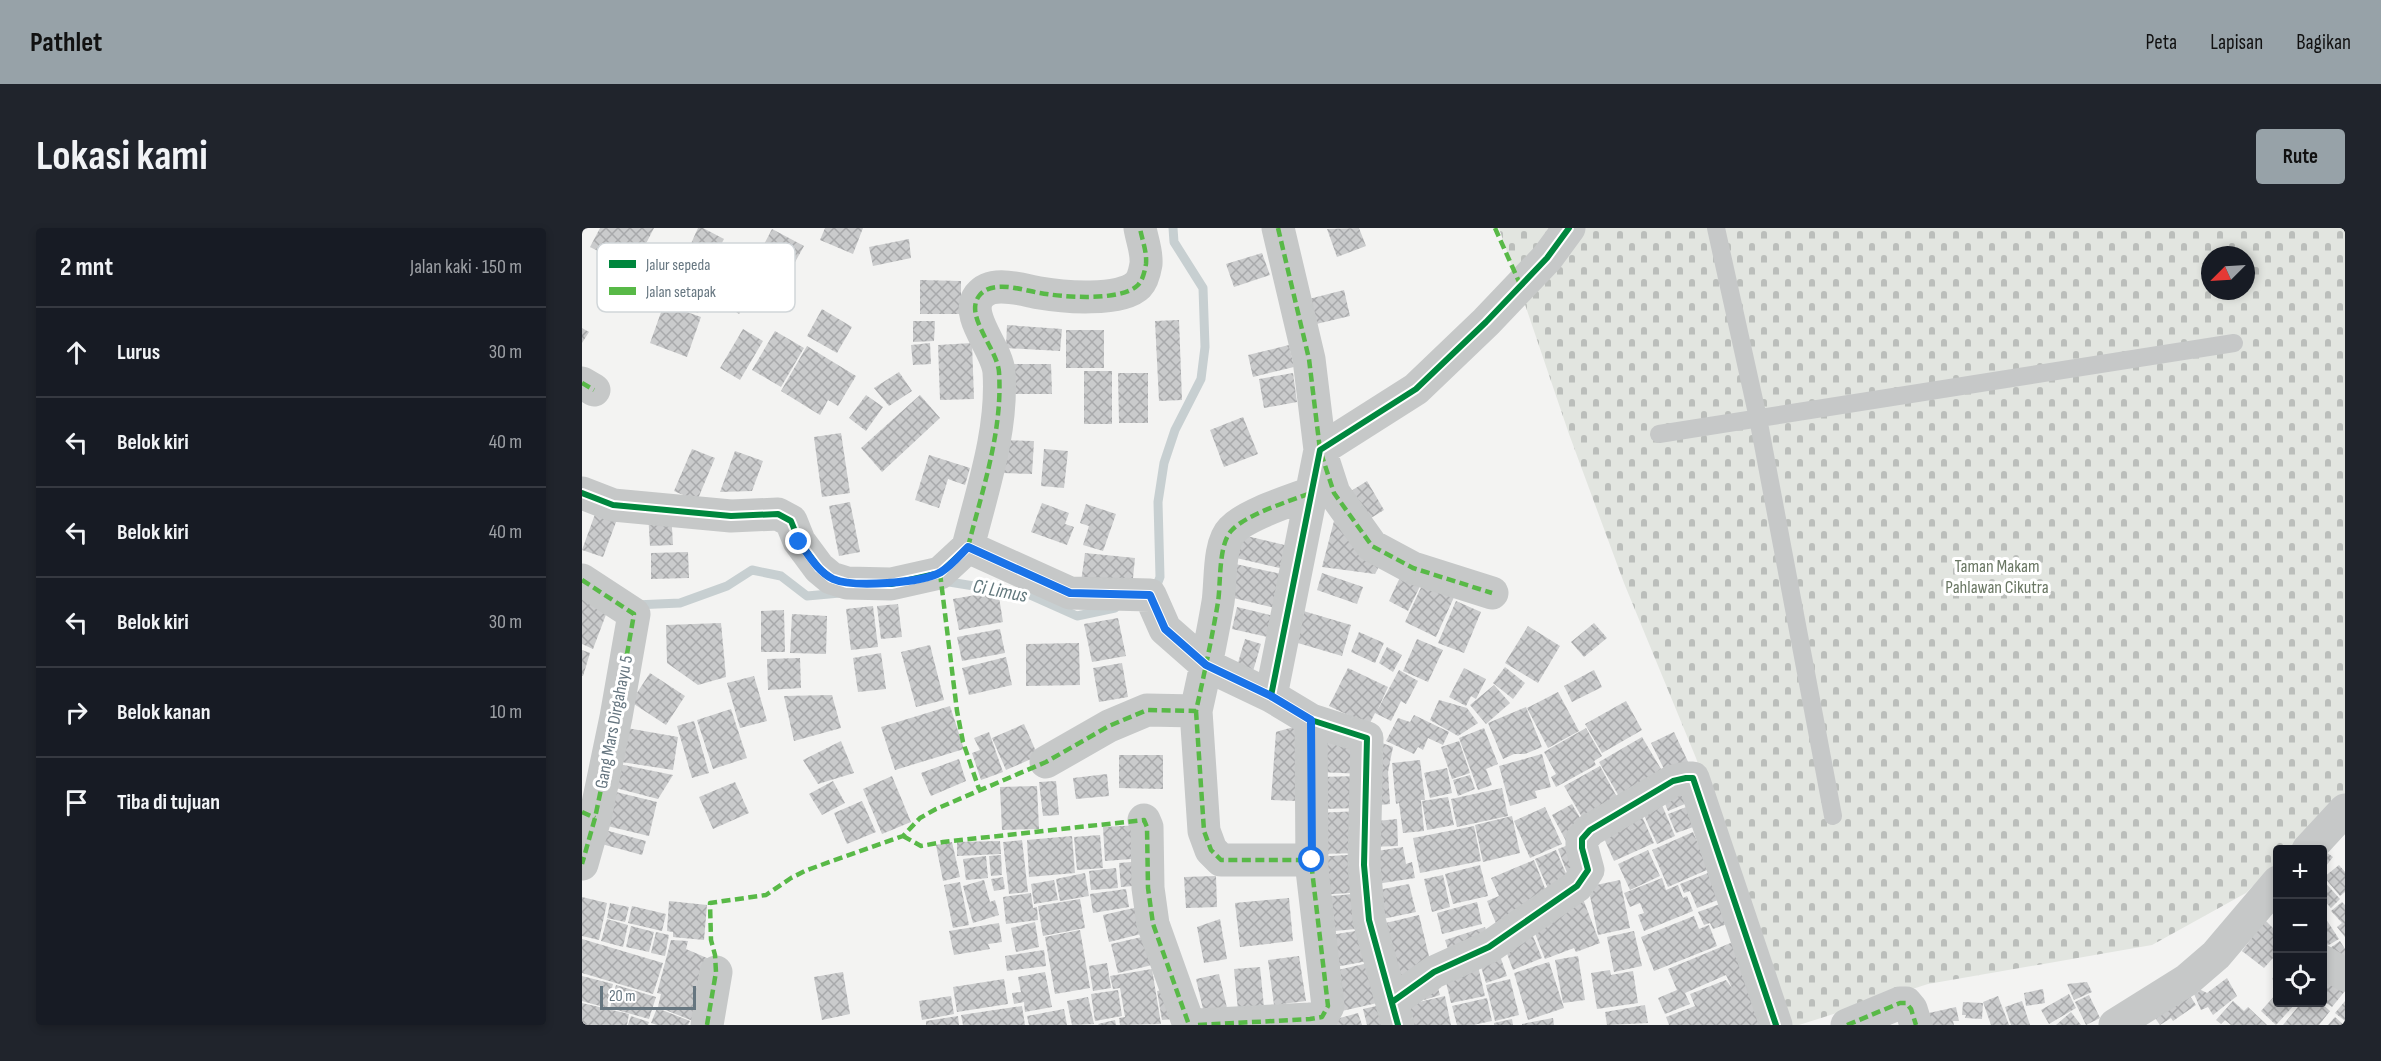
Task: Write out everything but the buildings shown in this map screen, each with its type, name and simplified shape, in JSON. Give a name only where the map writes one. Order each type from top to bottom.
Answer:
[{"type":"street","points":[[582,493],[613,505],[731,516],[778,514],[785,516],[791,520],[799,542],[819,568],[831,578],[847,583],[891,584],[940,573],[968,547],[997,426],[999,370],[989,341],[977,325],[975,305],[980,296],[987,290],[1011,287],[1074,296],[1113,296],[1131,289],[1138,285],[1146,264],[1146,250],[1140,228]]},
{"type":"street","points":[[1278,228],[1309,359],[1320,450],[1334,493],[1372,546],[1413,568],[1492,593]]},
{"type":"street","points":[[1271,696],[1320,450],[1416,389],[1486,322],[1546,258],[1569,228]]},
{"type":"street","points":[[1311,493],[1266,510],[1231,531],[1223,554],[1218,600],[1196,711],[1204,831],[1211,850],[1221,860],[1312,860]]},
{"type":"street","points":[[968,547],[1070,593],[1150,595],[1165,629],[1206,665],[1271,696],[1311,720],[1367,738],[1364,865],[1369,920],[1395,1013]]},
{"type":"street","name":"Gang Mars Dirgahayu 5","points":[[582,579],[633,614],[616,717],[589,815],[582,864]]},
{"type":"street","points":[[1046,762],[1109,726],[1148,710],[1196,711]]},
{"type":"street","points":[[1198,1025],[1323,1021],[1328,1006],[1312,860],[1311,720]]},
{"type":"street","points":[[1395,1013],[1434,972],[1489,947],[1577,886],[1588,870],[1582,848],[1582,839],[1586,835],[1673,781],[1693,778],[1776,1025]]},
{"type":"street","points":[[2312,845],[2345,810]]},
{"type":"street","points":[[1144,820],[1147,827],[1148,888],[1153,924],[1189,1025]]},
{"type":"street","points":[[2115,1025],[2187,980],[2216,955],[2272,899]]},
{"type":"street","points":[[2327,964],[2345,975]]},
{"type":"street","points":[[707,1025],[716,972]]},
{"type":"street","points":[[1847,1025],[1900,1003],[1906,1003],[1911,1009],[1916,1025]]},
{"type":"lane","points":[[1716,228],[1758,418],[1833,816]]},
{"type":"lane","points":[[1659,434],[2234,343]]},
{"type":"green space","name":"Taman Makam Pahlawan Cikutra","points":[[1499,228],[2345,228],[2345,794],[2294,845],[2273,845],[2273,866],[2246,893],[2152,945],[1928,984],[1799,1025],[1790,1025],[1696,758],[1624,583],[1569,434]]},
{"type":"waterway","name":"Ci Limus","points":[[1155,590],[1160,577],[1158,502],[1164,463],[1175,430],[1201,379],[1205,347],[1203,288],[1174,242],[1173,228]]},
{"type":"waterway","name":"Ci Limus","points":[[635,605],[680,603],[727,586],[752,570],[781,576],[807,596],[840,593]]},
{"type":"waterway","name":"Ci Limus","points":[[943,581],[1030,595],[1077,616],[1115,608]]},
{"type":"marked path","points":[[968,547],[995,439],[999,394],[997,363],[978,323],[975,304],[979,296],[991,288],[999,287],[1076,297],[1105,296],[1130,290],[1140,283],[1146,264],[1140,228]]},
{"type":"marked path","points":[[1278,228],[1309,359],[1320,450],[1334,493],[1372,546],[1413,568],[1492,593]]},
{"type":"marked path","points":[[1495,228],[1520,284]]},
{"type":"marked path","points":[[582,383],[594,390]]},
{"type":"marked path","points":[[707,1025],[716,972],[711,940],[710,903],[766,895],[807,870],[903,836],[920,818],[936,809],[1046,762],[1109,726],[1147,710],[1196,711],[1216,616],[1222,554],[1228,536],[1239,524],[1248,519],[1311,493]]},
{"type":"marked path","points":[[940,573],[957,711],[963,742],[979,789]]},
{"type":"marked path","points":[[582,580],[634,614],[595,818],[582,864]]},
{"type":"marked path","points":[[1196,711],[1204,831],[1211,850],[1221,860],[1312,860]]},
{"type":"marked path","points":[[1198,1025],[1310,1019],[1322,1017],[1328,1006],[1312,870],[1311,720]]},
{"type":"marked path","points":[[582,812],[595,818]]},
{"type":"marked path","points":[[903,836],[921,846],[1144,820],[1147,827],[1148,888],[1153,924],[1189,1025]]},
{"type":"marked path","points":[[1847,1025],[1900,1003],[1906,1003],[1911,1009],[1916,1025]]},
{"type":"cycle path","points":[[1271,696],[1320,450],[1416,389],[1486,322],[1547,258],[1569,228]]},
{"type":"cycle path","points":[[582,493],[613,505],[731,516],[778,514],[791,521],[799,541],[819,568],[831,578],[847,583],[891,584],[940,573],[968,547],[1070,593],[1150,595],[1165,629],[1206,665],[1271,696],[1311,720],[1367,738],[1364,865],[1369,920],[1398,1025]]},
{"type":"cycle path","points":[[1392,1002],[1434,972],[1489,947],[1577,886],[1588,870],[1582,839],[1590,830],[1673,781],[1693,778],[1776,1025]]},
{"type":"route","points":[[799,542],[819,568],[831,578],[847,583],[891,584],[940,573],[968,547],[1070,593],[1150,595],[1165,629],[1206,665],[1271,696],[1311,720],[1312,860]]}]
